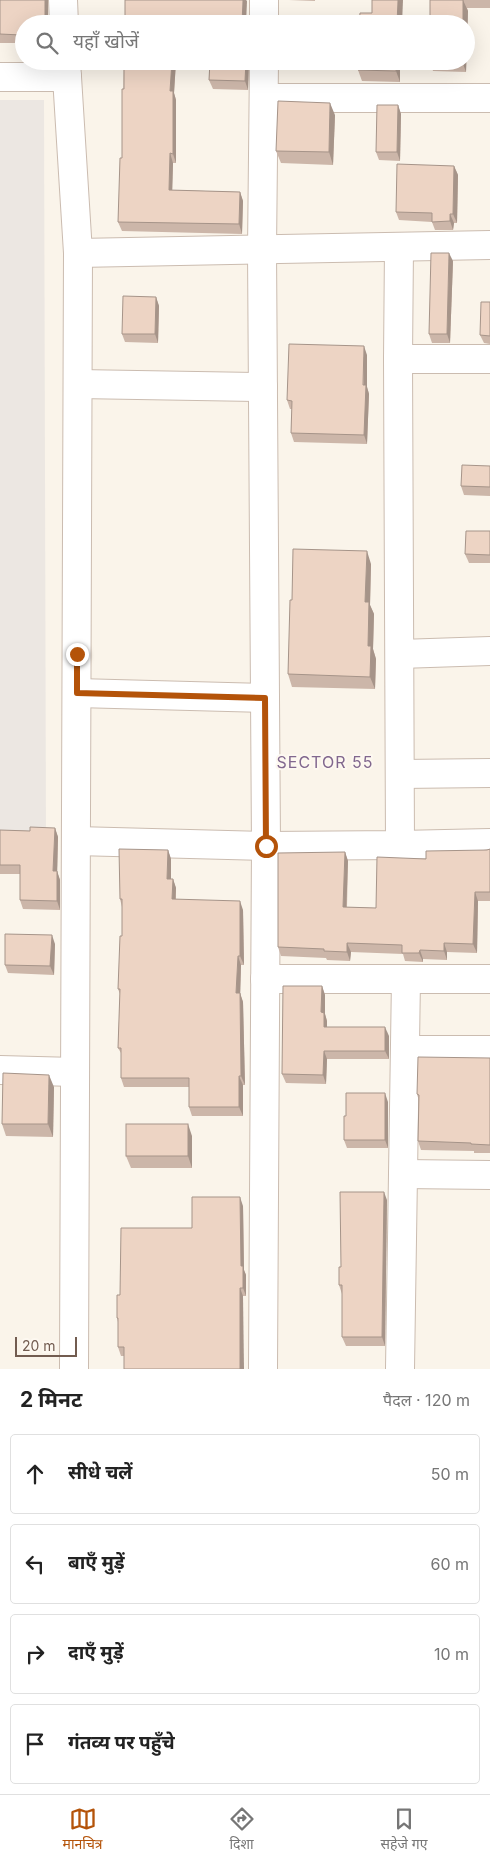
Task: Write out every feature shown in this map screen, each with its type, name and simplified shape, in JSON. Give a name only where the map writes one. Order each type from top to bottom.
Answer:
[{"type":"street","points":[[63,0],[64,15]]},
{"type":"street","points":[[264,0],[264,15]]},
{"type":"street","points":[[0,76],[57,70]]},
{"type":"street","points":[[67,70],[78,253],[74,1369]]},
{"type":"street","points":[[263,1369],[266,846],[262,250],[264,70]]},
{"type":"street","points":[[264,98],[490,98]]},
{"type":"street","points":[[78,253],[490,246]]},
{"type":"street","points":[[399,247],[400,845]]},
{"type":"street","points":[[398,359],[490,359]]},
{"type":"street","points":[[78,384],[263,387]]},
{"type":"street","points":[[400,654],[490,651]]},
{"type":"street","points":[[77,693],[265,698]]},
{"type":"street","points":[[400,774],[490,772]]},
{"type":"street","points":[[76,841],[266,846],[490,843]]},
{"type":"street","points":[[265,979],[490,979]]},
{"type":"street","points":[[400,1369],[406,979]]},
{"type":"street","points":[[405,1050],[490,1050]]},
{"type":"street","points":[[0,1070],[75,1072]]},
{"type":"street","points":[[403,1174],[490,1175]]},
{"type":"shaded area","points":[[0,100],[44,100],[46,840],[0,840]]},
{"type":"building","points":[[0,0],[45,0],[45,15],[15,15],[15,35],[0,34]]},
{"type":"building","points":[[125,0],[243,0],[242,15],[125,15]]},
{"type":"building","points":[[372,0],[398,0],[397,15],[360,15],[360,13],[372,13]]},
{"type":"building","points":[[430,0],[463,0],[463,15],[430,15]]},
{"type":"building","points":[[124,70],[171,70],[170,91],[173,91],[173,154],[170,153],[169,190],[240,192],[239,224],[118,222],[120,158],[122,158],[122,89],[124,89]]},
{"type":"building","points":[[210,70],[246,70],[245,81],[209,80]]},
{"type":"building","points":[[358,70],[396,70],[396,71]]},
{"type":"building","points":[[278,101],[330,103],[329,152],[276,151]]},
{"type":"building","points":[[377,105],[398,105],[397,152],[376,152]]},
{"type":"building","points":[[397,164],[454,166],[453,214],[450,214],[450,221],[432,222],[432,213],[396,212]]},
{"type":"building","points":[[431,253],[449,253],[447,334],[429,334]]},
{"type":"building","points":[[123,296],[156,297],[155,334],[122,334]]},
{"type":"building","points":[[481,302],[490,302],[490,336],[480,335]]},
{"type":"building","points":[[289,344],[364,346],[363,385],[366,385],[364,435],[291,433],[292,401],[287,400]]},
{"type":"building","points":[[462,465],[490,466],[490,487],[461,486]]},
{"type":"building","points":[[466,531],[490,531],[490,555],[465,554]]},
{"type":"building","points":[[293,549],[367,551],[365,602],[369,602],[368,646],[371,646],[370,677],[288,674]]},
{"type":"building","points":[[30,827],[55,828],[53,871],[57,871],[57,901],[20,900],[20,865],[0,865],[0,830],[30,831]]},
{"type":"building","points":[[119,849],[168,850],[167,879],[173,879],[172,899],[240,901],[240,956],[238,956],[236,993],[240,993],[241,1076],[239,1076],[239,1107],[189,1107],[189,1078],[121,1078],[121,1048],[118,1048],[120,989],[118,989],[120,936],[122,936]]},
{"type":"building","points":[[490,849],[490,892],[475,892],[473,944],[444,943],[444,951],[420,950],[419,953],[402,953],[402,945],[347,943],[347,952],[278,947],[278,853],[345,852],[343,907],[376,908],[377,857],[426,859],[426,851]]},
{"type":"building","points":[[5,934],[52,935],[50,966],[5,965]]},
{"type":"building","points":[[283,986],[322,986],[321,1012],[324,1013],[324,1027],[385,1027],[385,1051],[324,1051],[323,1075],[282,1074]]},
{"type":"building","points":[[418,1057],[490,1058],[490,1145],[418,1141]]},
{"type":"building","points":[[3,1073],[49,1075],[48,1124],[2,1124]]},
{"type":"building","points":[[346,1093],[385,1093],[385,1140],[344,1140]]},
{"type":"building","points":[[126,1124],[188,1124],[188,1156],[126,1156]]},
{"type":"building","points":[[340,1192],[384,1192],[382,1337],[342,1337],[342,1285],[339,1285],[339,1267],[341,1267]]},
{"type":"building","points":[[192,1197],[240,1197],[243,1288],[240,1288],[240,1369],[124,1369],[124,1347],[118,1347],[117,1318],[117,1295],[120,1295],[121,1228],[192,1228]]},
{"type":"district","name":"SECTOR 55","points":[[325,762]]},
{"type":"route","points":[[77,654],[77,693],[265,698],[266,846]]}]
